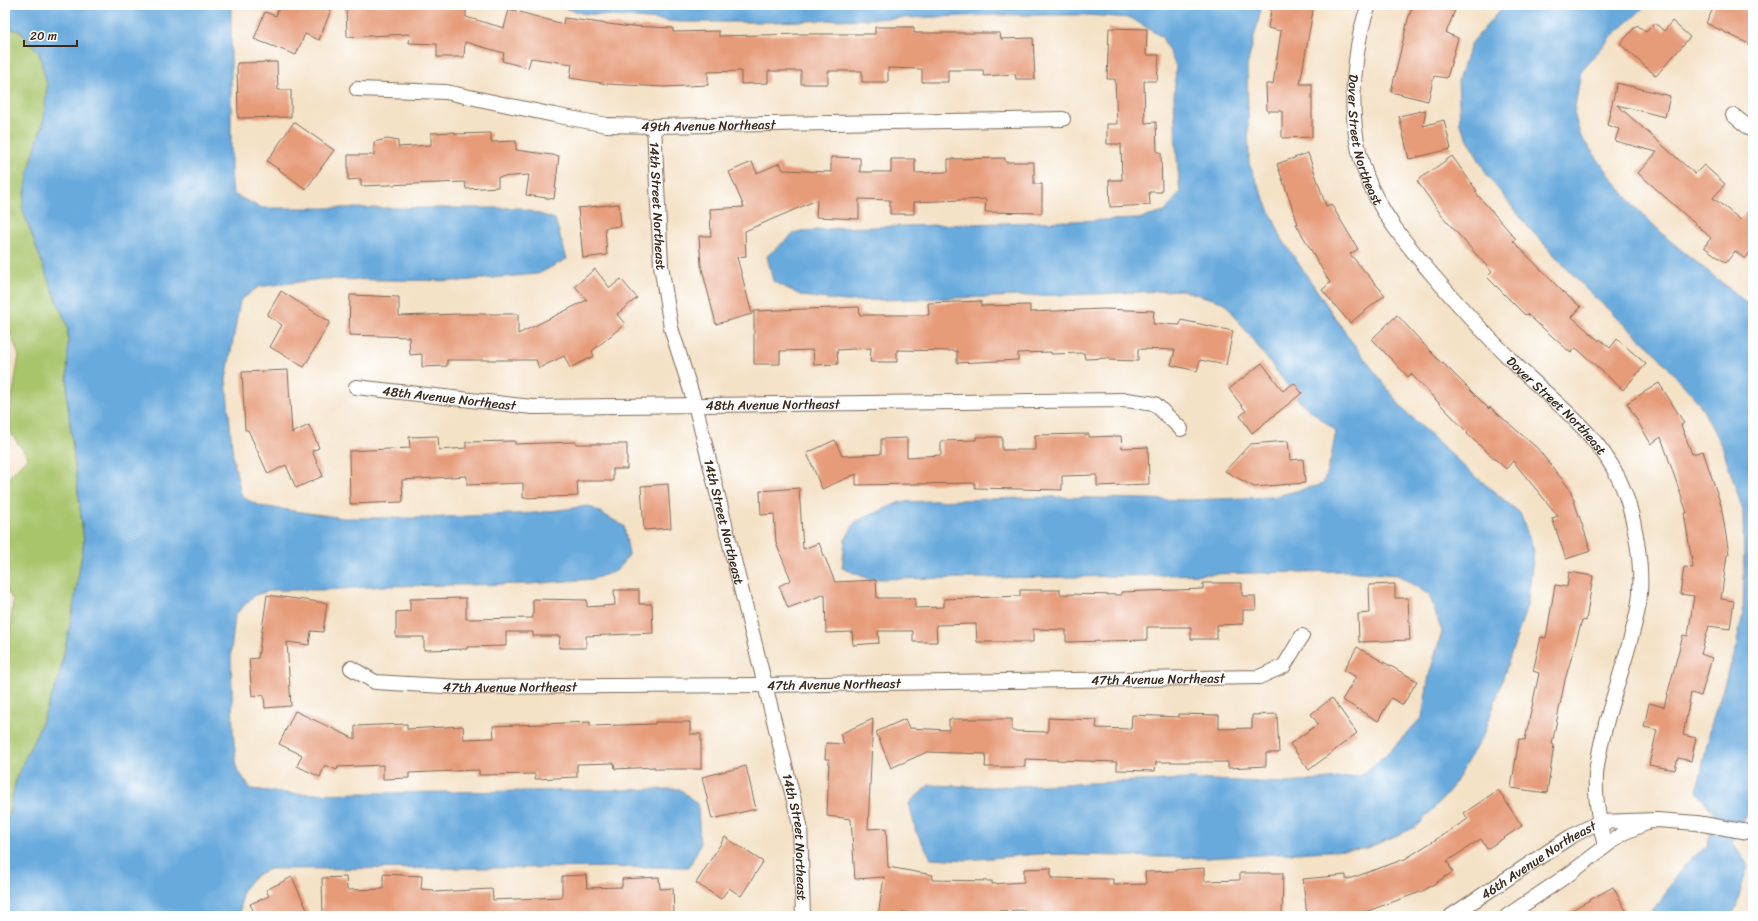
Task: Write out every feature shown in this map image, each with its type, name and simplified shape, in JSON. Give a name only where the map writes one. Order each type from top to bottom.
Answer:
[{"type":"street","name":"Dover Street Northeast","points":[[1369,5],[1358,50],[1352,86],[1353,117],[1358,147],[1376,198],[1411,249],[1464,313],[1519,368],[1579,422],[1598,445],[1618,477],[1628,501],[1635,531],[1640,585],[1638,607],[1631,638],[1596,768],[1599,822],[1605,846]]},
{"type":"street","name":"49th Avenue Northeast","points":[[357,89],[446,92],[554,116],[607,125],[654,126],[1063,119]]},
{"type":"street","points":[[1733,116],[1753,131]]},
{"type":"street","name":"14th Street Northeast","points":[[654,126],[661,265],[671,328],[695,404],[800,825],[802,916]]},
{"type":"street","name":"48th Avenue Northeast","points":[[356,387],[532,406],[1126,400],[1155,404],[1180,429]]},
{"type":"street","name":"47th Avenue Northeast","points":[[351,668],[375,682],[460,686],[764,685],[1259,677],[1284,666],[1302,636]]},
{"type":"street","name":"46th Avenue Northeast","points":[[1507,916],[1572,872],[1623,833],[1657,820]]},
{"type":"street","name":"46th Avenue Northeast","points":[[1451,916],[1564,842],[1599,822],[1657,820],[1697,823],[1751,832]]},
{"type":"green space","points":[[5,26],[20,32],[39,53],[47,85],[44,119],[30,166],[47,277],[68,327],[67,398],[84,542],[72,614],[59,678],[38,731],[17,776],[5,829],[5,675],[13,600],[5,587],[5,481],[28,457],[7,428],[19,356],[5,318]]},
{"type":"water","points":[[5,5],[231,5],[231,170],[233,194],[262,208],[520,208],[555,219],[567,259],[538,274],[460,281],[322,279],[258,287],[240,301],[226,380],[233,458],[242,497],[260,506],[344,518],[426,518],[535,513],[589,506],[624,526],[629,555],[616,571],[593,579],[529,584],[384,586],[326,590],[273,590],[255,595],[235,615],[231,652],[233,732],[237,769],[251,789],[295,794],[680,789],[698,805],[700,845],[689,867],[269,869],[255,876],[242,891],[240,916],[5,916],[5,829],[17,776],[38,731],[59,678],[72,614],[84,542],[67,398],[68,327],[47,277],[22,208],[30,166],[44,119],[47,85],[39,52],[21,32],[5,26]]},
{"type":"water","points":[[553,5],[1262,5],[1247,66],[1249,164],[1282,239],[1349,338],[1403,409],[1469,471],[1520,513],[1534,551],[1527,606],[1485,732],[1449,792],[1416,827],[1365,849],[1207,858],[1038,854],[967,860],[931,858],[916,832],[909,803],[929,785],[991,787],[1189,779],[1287,783],[1360,776],[1391,750],[1422,717],[1429,675],[1442,632],[1429,595],[1398,575],[1345,571],[1076,577],[869,579],[842,568],[845,540],[855,522],[900,502],[1053,497],[1185,500],[1273,497],[1323,484],[1331,458],[1336,431],[1300,402],[1225,303],[1182,290],[1098,294],[845,301],[802,296],[773,281],[767,256],[796,232],[840,228],[1138,219],[1165,212],[1180,192],[1174,97],[1176,66],[1162,37],[1131,18],[1085,15],[998,15],[771,22],[680,22],[582,13]]},
{"type":"water","points":[[1504,5],[1647,5],[1612,36],[1581,71],[1574,113],[1581,137],[1632,204],[1668,239],[1753,308],[1753,805],[1732,843],[1748,865],[1732,916],[1646,916],[1660,902],[1676,876],[1692,857],[1707,847],[1715,815],[1697,791],[1711,725],[1735,652],[1743,613],[1743,511],[1723,449],[1700,404],[1652,349],[1589,292],[1529,228],[1487,175],[1460,124],[1458,80],[1471,44]]},
{"type":"building","points":[[280,5],[333,5],[319,40],[305,34],[296,55],[254,39],[265,12],[276,16]]},
{"type":"building","points":[[346,5],[466,5],[466,17],[504,28],[509,9],[563,24],[564,18],[631,27],[673,28],[673,32],[719,31],[719,36],[875,34],[875,27],[914,27],[914,33],[1000,33],[1001,39],[1033,38],[1035,79],[1016,79],[1015,74],[984,76],[983,70],[948,70],[948,82],[922,82],[922,69],[888,68],[888,82],[862,82],[862,71],[828,71],[828,84],[801,84],[801,71],[768,71],[768,83],[741,84],[741,71],[708,72],[708,85],[664,87],[608,84],[570,78],[572,64],[531,58],[528,68],[502,61],[504,53],[465,42],[464,57],[437,57],[437,44],[409,43],[410,34],[347,37]]},
{"type":"building","points":[[1272,5],[1314,5],[1300,84],[1312,84],[1312,137],[1282,138],[1282,111],[1267,111],[1266,84],[1273,84],[1281,31],[1268,28]]},
{"type":"building","points":[[1413,5],[1457,5],[1446,33],[1458,38],[1447,78],[1434,76],[1428,101],[1391,92],[1408,19]]},
{"type":"building","points":[[1715,5],[1753,5],[1753,46],[1706,23]]},
{"type":"building","points":[[1672,21],[1690,37],[1656,76],[1620,44],[1637,25],[1646,32],[1655,23],[1664,31]]},
{"type":"building","points":[[1109,28],[1147,29],[1146,55],[1159,55],[1157,81],[1144,81],[1145,123],[1156,122],[1157,152],[1161,152],[1162,192],[1149,192],[1150,205],[1110,207],[1109,180],[1122,180],[1121,144],[1107,144],[1107,124],[1117,124],[1115,79],[1107,79]]},
{"type":"building","points":[[277,62],[278,90],[291,90],[291,117],[238,118],[237,63]]},
{"type":"building","points":[[1617,83],[1670,96],[1665,117],[1617,105],[1695,174],[1704,165],[1725,184],[1713,198],[1741,220],[1753,205],[1753,249],[1745,259],[1735,251],[1726,263],[1704,247],[1711,238],[1638,173],[1657,152],[1615,141],[1619,129],[1607,125]]},
{"type":"building","points":[[1426,110],[1423,126],[1444,120],[1451,149],[1409,159],[1399,116]]},
{"type":"building","points":[[294,122],[334,150],[306,189],[267,161]]},
{"type":"building","points":[[455,132],[455,134],[491,133],[491,142],[516,141],[516,150],[559,156],[554,199],[526,195],[529,175],[498,177],[498,187],[466,189],[465,182],[361,186],[361,179],[348,180],[348,155],[374,155],[374,142],[387,139],[398,141],[398,147],[431,145],[431,133]]},
{"type":"building","points":[[1308,153],[1326,206],[1331,204],[1358,249],[1350,254],[1385,295],[1350,323],[1322,290],[1330,283],[1296,224],[1298,224],[1277,164]]},
{"type":"building","points":[[1452,156],[1477,191],[1475,192],[1516,239],[1513,241],[1563,292],[1581,307],[1572,317],[1599,341],[1600,339],[1610,348],[1617,339],[1646,364],[1623,390],[1576,348],[1571,353],[1527,314],[1525,315],[1487,277],[1492,272],[1442,216],[1417,181]]},
{"type":"building","points":[[831,157],[860,158],[860,172],[891,172],[891,159],[915,159],[915,173],[948,172],[948,159],[1005,158],[1005,162],[1034,162],[1034,184],[1042,184],[1042,213],[985,212],[986,199],[914,202],[914,214],[890,214],[890,200],[859,199],[859,219],[816,217],[817,200],[745,231],[746,256],[737,257],[752,314],[716,324],[701,265],[699,236],[711,236],[710,209],[744,207],[729,172],[752,162],[757,173],[780,163],[783,170],[831,172]]},
{"type":"building","points":[[619,204],[621,226],[605,228],[607,255],[583,258],[578,208]]},
{"type":"building","points":[[595,269],[610,288],[621,279],[637,298],[617,314],[625,324],[592,351],[594,356],[570,368],[564,356],[539,368],[536,360],[447,360],[447,366],[422,367],[422,354],[410,355],[409,337],[349,335],[350,295],[399,297],[399,316],[518,314],[518,334],[587,300],[575,286]]},
{"type":"building","points":[[281,291],[330,322],[304,367],[270,347],[282,325],[267,315]]},
{"type":"building","points":[[981,301],[981,306],[1030,305],[1030,312],[1104,309],[1154,311],[1153,324],[1180,325],[1181,320],[1233,331],[1226,365],[1200,360],[1197,371],[1171,365],[1175,350],[1138,349],[1138,361],[1109,360],[1109,358],[1085,359],[1084,353],[1051,354],[1051,352],[1018,353],[1018,360],[957,363],[957,351],[897,350],[897,362],[870,362],[871,348],[837,350],[838,364],[814,365],[813,350],[780,351],[780,364],[754,364],[754,311],[859,307],[860,315],[929,315],[928,303]]},
{"type":"building","points":[[1397,315],[1442,364],[1443,363],[1489,409],[1490,407],[1537,448],[1570,489],[1591,551],[1566,559],[1552,518],[1558,516],[1513,461],[1506,469],[1467,434],[1468,433],[1411,374],[1408,377],[1372,339]]},
{"type":"building","points":[[1262,363],[1283,391],[1294,383],[1302,393],[1252,433],[1240,416],[1246,411],[1229,389]]},
{"type":"building","points":[[288,370],[292,433],[309,425],[319,448],[312,451],[323,476],[296,488],[286,465],[268,474],[248,430],[245,430],[242,372]]},
{"type":"building","points":[[1659,383],[1684,423],[1681,425],[1692,454],[1703,451],[1721,505],[1729,554],[1727,555],[1721,599],[1734,601],[1730,629],[1709,626],[1701,654],[1712,658],[1701,696],[1691,693],[1683,735],[1696,738],[1691,761],[1678,758],[1675,770],[1649,765],[1657,730],[1644,727],[1649,703],[1664,707],[1683,635],[1688,636],[1694,596],[1680,594],[1684,567],[1693,568],[1684,513],[1687,513],[1661,437],[1651,444],[1627,403]]},
{"type":"building","points":[[1089,434],[1089,437],[1121,436],[1122,448],[1148,447],[1149,484],[1097,486],[1097,475],[1062,476],[1062,490],[975,488],[975,483],[856,485],[856,474],[822,489],[807,453],[835,440],[842,456],[881,454],[881,439],[907,438],[907,457],[941,455],[941,441],[976,440],[976,437],[1002,437],[1002,450],[1035,450],[1035,435]]},
{"type":"building","points":[[438,436],[439,450],[466,448],[466,442],[515,441],[515,444],[576,442],[576,444],[627,444],[627,469],[613,469],[613,481],[577,481],[578,496],[523,498],[523,483],[467,485],[467,476],[402,480],[403,502],[350,504],[349,451],[410,448],[409,437]]},
{"type":"building","points":[[1288,441],[1290,460],[1303,459],[1305,483],[1254,487],[1225,471],[1250,444]]},
{"type":"building","points":[[668,484],[671,528],[644,530],[641,486]]},
{"type":"building","points":[[799,488],[803,549],[819,543],[835,582],[876,580],[877,598],[915,598],[915,608],[944,607],[944,599],[1020,596],[1020,590],[1060,590],[1060,594],[1121,595],[1121,592],[1203,589],[1203,583],[1242,583],[1242,596],[1255,596],[1256,610],[1243,610],[1243,624],[1217,625],[1217,639],[1191,639],[1191,627],[1147,627],[1147,640],[1066,642],[1066,630],[1033,629],[1033,642],[977,642],[976,624],[936,625],[937,642],[913,642],[913,631],[878,631],[879,643],[853,645],[852,632],[826,633],[825,594],[788,608],[779,586],[791,580],[776,543],[774,514],[761,515],[760,491]]},
{"type":"building","points":[[1569,572],[1593,576],[1586,621],[1582,620],[1565,680],[1552,744],[1554,745],[1547,793],[1511,788],[1519,739],[1525,740],[1539,673],[1533,671],[1541,637],[1546,638],[1555,585],[1567,587]]},
{"type":"building","points":[[1395,584],[1395,598],[1408,598],[1410,640],[1359,642],[1358,614],[1370,613],[1369,585]]},
{"type":"building","points":[[614,590],[639,590],[639,604],[652,604],[653,633],[586,636],[586,648],[559,648],[560,636],[533,636],[533,632],[506,632],[506,646],[467,647],[467,649],[424,650],[424,637],[396,637],[396,612],[410,611],[410,599],[466,598],[466,619],[533,618],[533,599],[587,600],[587,607],[615,605]]},
{"type":"building","points":[[267,595],[327,603],[323,632],[311,631],[309,645],[287,642],[291,706],[265,708],[264,695],[252,696],[249,659],[258,658]]},
{"type":"building","points":[[1357,647],[1417,681],[1403,705],[1391,698],[1378,721],[1342,700],[1356,677],[1344,670]]},
{"type":"building","points":[[1332,698],[1357,733],[1309,770],[1290,744],[1318,724],[1311,714]]},
{"type":"building","points":[[295,711],[355,739],[355,726],[407,724],[407,729],[463,726],[464,739],[494,738],[493,726],[590,722],[590,726],[655,724],[655,722],[690,722],[690,734],[701,734],[701,769],[655,769],[655,767],[615,769],[614,763],[577,764],[577,777],[535,779],[535,774],[479,775],[479,770],[409,773],[409,778],[383,779],[383,765],[338,767],[337,770],[325,765],[320,777],[297,766],[302,755],[279,744]]},
{"type":"building","points":[[1179,714],[1219,715],[1219,729],[1252,728],[1252,715],[1277,714],[1279,753],[1266,753],[1266,766],[1228,768],[1228,762],[1156,762],[1155,771],[1117,770],[1117,762],[1025,759],[1025,767],[985,767],[986,754],[927,752],[891,768],[876,732],[905,719],[909,728],[949,730],[949,719],[1012,719],[1012,731],[1048,732],[1048,718],[1097,720],[1096,728],[1131,729],[1132,715],[1179,717]]},
{"type":"building","points":[[873,719],[868,829],[886,828],[888,867],[933,875],[932,880],[992,881],[992,884],[1024,882],[1024,869],[1051,868],[1051,878],[1113,879],[1113,885],[1146,884],[1145,872],[1204,868],[1204,881],[1240,880],[1240,873],[1283,873],[1282,916],[1026,916],[1025,910],[991,911],[991,915],[959,913],[959,916],[926,916],[903,912],[902,916],[878,916],[884,877],[855,879],[851,819],[827,816],[829,759],[825,759],[826,743],[844,744],[840,734]]},
{"type":"building","points":[[746,766],[756,809],[712,819],[702,777]]},
{"type":"building","points":[[1498,790],[1522,826],[1487,849],[1481,839],[1447,861],[1453,872],[1423,891],[1354,916],[1307,916],[1303,879],[1346,875],[1346,880],[1405,859],[1468,819],[1464,813]]},
{"type":"building","points":[[725,837],[763,862],[741,896],[729,888],[721,899],[696,883]]},
{"type":"building","points":[[383,874],[422,876],[421,889],[434,890],[434,892],[492,889],[493,900],[562,897],[562,876],[586,875],[587,888],[622,887],[622,879],[659,877],[660,889],[673,888],[674,913],[662,913],[662,916],[323,916],[322,878],[346,877],[347,890],[383,889]]},
{"type":"building","points":[[292,877],[310,916],[256,916],[250,904],[269,896],[266,890]]},
{"type":"building","points":[[1613,887],[1629,916],[1561,916]]}]
